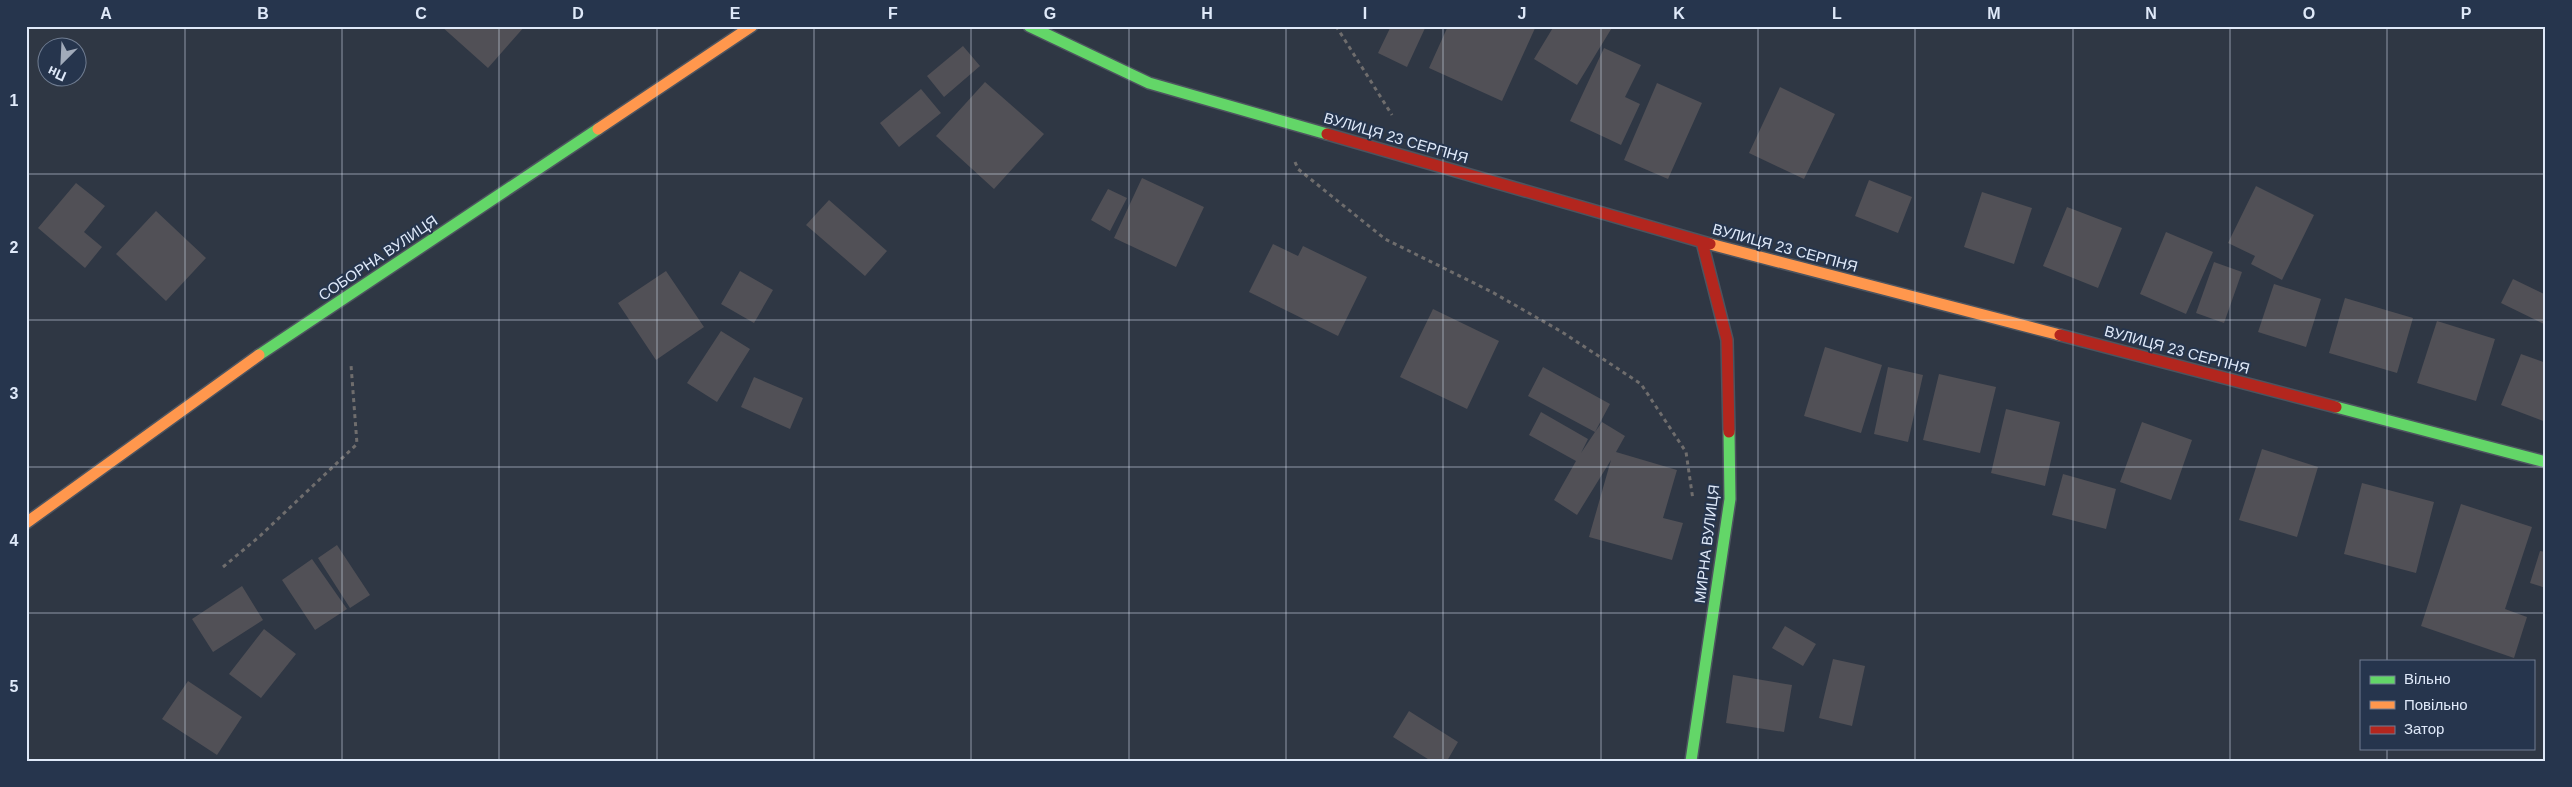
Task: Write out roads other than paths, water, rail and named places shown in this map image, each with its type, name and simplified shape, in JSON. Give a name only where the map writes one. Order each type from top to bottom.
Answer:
[{"type":"street","name":"СОБОРНА ВУЛИЦЯ","points":[[26,523],[257,356],[752,26]]},
{"type":"street","name":"ВУЛИЦЯ 23 СЕРПНЯ","points":[[1029,26],[1149,82],[1702,242],[2546,462]]},
{"type":"street","name":"МИРНА ВУЛИЦЯ","points":[[1691,761],[1730,499],[1727,340],[1702,242]]}]
